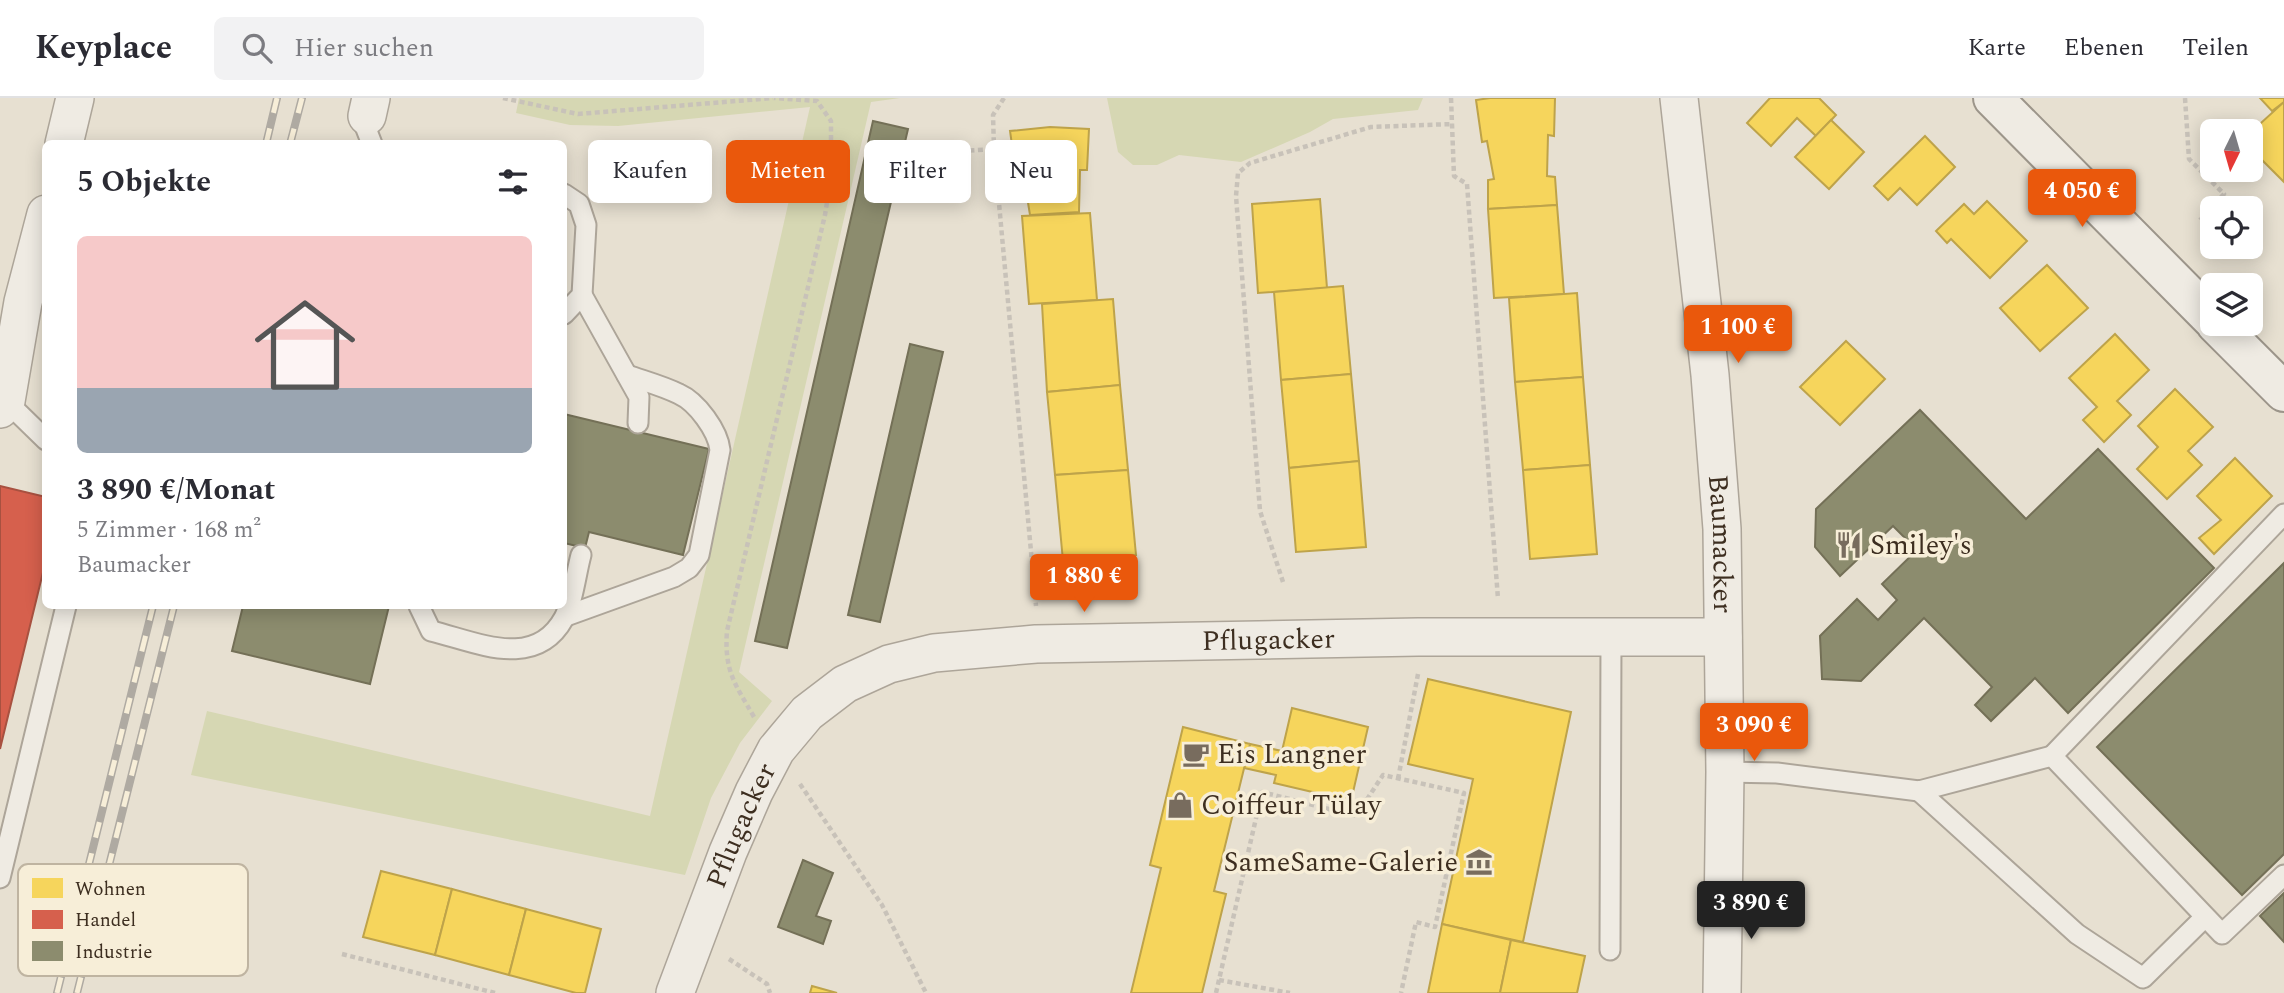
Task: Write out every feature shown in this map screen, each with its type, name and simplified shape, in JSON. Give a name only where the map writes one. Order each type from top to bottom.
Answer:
[{"type":"main road","points":[[1993,98],[2200,307]]},
{"type":"main road","points":[[2228,336],[2284,392]]},
{"type":"street","points":[[65,140],[75,98]]},
{"type":"street","name":"Baumacker","points":[[1679,98],[1711,387],[1722,529],[1725,772],[1722,993]]},
{"type":"street","points":[[3,405],[12,313],[42,226]]},
{"type":"street","name":"Pflugacker","points":[[674,993],[728,852],[776,750],[807,713],[845,684],[889,664],[934,653],[1036,644],[1458,636],[1723,637]]},
{"type":"lane","points":[[567,196],[579,204],[586,225],[582,295],[639,397],[638,423]]},
{"type":"lane","points":[[567,311],[582,295]]},
{"type":"lane","points":[[566,616],[674,577],[689,568],[699,555],[720,450],[718,437],[710,423],[682,395],[627,375]]},
{"type":"lane","points":[[3,405],[42,437]]},
{"type":"lane","points":[[1725,772],[1777,773],[1919,791],[2052,756],[2284,514]]},
{"type":"lane","points":[[420,609],[431,631],[511,651],[532,648],[552,636],[566,616],[581,555]]},
{"type":"lane","points":[[0,878],[65,609]]},
{"type":"lane","points":[[1610,950],[1611,637]]},
{"type":"lane","points":[[2052,756],[2222,934],[2284,874]]},
{"type":"lane","points":[[1919,791],[2077,934],[2143,978],[2205,917]]},
{"type":"path","points":[[503,98],[578,114],[773,98],[817,100],[831,121],[831,177],[825,215],[727,631],[731,678],[757,722]]},
{"type":"path","points":[[994,140],[993,115],[1004,98]]},
{"type":"path","points":[[1451,98],[1454,176],[1467,184],[1498,600]]},
{"type":"path","points":[[2185,98],[2189,159],[2224,194],[2222,196]]},
{"type":"path","points":[[1283,582],[1260,511],[1236,196],[1238,173],[1250,163],[1371,127],[1452,124]]},
{"type":"path","points":[[999,203],[1036,606]]},
{"type":"path","points":[[1398,779],[1420,666]]},
{"type":"path","points":[[792,773],[882,905],[926,993]]},
{"type":"path","points":[[1216,993],[1262,792],[1356,816],[1383,775],[1464,793],[1435,926],[1416,922],[1401,993]]},
{"type":"path","points":[[342,954],[495,993]]},
{"type":"path","points":[[728,958],[767,984],[770,993]]},
{"type":"path","points":[[1219,980],[1290,993]]},
{"type":"green space","points":[[519,98],[900,98],[871,102],[850,193],[850,140],[803,140],[810,107],[618,126],[570,125],[516,113]]},
{"type":"green space","points":[[1107,98],[1423,98],[1418,110],[1333,119],[1241,162],[1179,155],[1157,165],[1133,165],[1118,152]]},
{"type":"green space","points":[[788,203],[848,203],[739,672],[772,701],[740,743],[711,798],[685,875],[191,775],[207,711],[650,816]]},
{"type":"building: Wohnen","points":[[1555,98],[1554,136],[1548,135],[1547,176],[1555,177],[1557,205],[1488,209],[1488,180],[1494,179],[1487,141],[1482,142],[1476,100]]},
{"type":"building: Wohnen","points":[[1770,98],[1819,98],[1836,115],[1816,136],[1797,118],[1771,146],[1747,123]]},
{"type":"building: Wohnen","points":[[2260,98],[2284,98],[2284,102],[2272,111]]},
{"type":"building: Wohnen","points":[[2284,102],[2284,182],[2263,161],[2263,121]]},
{"type":"building: Wohnen","points":[[1831,120],[1864,152],[1829,189],[1795,157]]},
{"type":"building: Wohnen","points":[[1050,127],[1089,129],[1087,170],[1080,170],[1079,212],[1030,215],[1028,203],[1077,203],[1077,140],[1011,140],[1010,131]]},
{"type":"building: Wohnen","points":[[1925,136],[1955,167],[1917,205],[1900,188],[1888,200],[1874,186]]},
{"type":"building: Wohnen","points":[[1320,199],[1327,288],[1258,293],[1252,204]]},
{"type":"building: Wohnen","points":[[1987,201],[2027,241],[1990,278],[1951,239],[1947,243],[1936,231],[1964,204],[1974,214]]},
{"type":"building: Wohnen","points":[[1557,205],[1564,294],[1494,298],[1488,209]]},
{"type":"building: Wohnen","points":[[1090,213],[1097,300],[1029,304],[1022,216]]},
{"type":"building: Wohnen","points":[[2047,265],[2088,308],[2040,351],[2000,308]]},
{"type":"building: Wohnen","points":[[1343,286],[1351,374],[1281,380],[1274,292]]},
{"type":"building: Wohnen","points":[[1577,293],[1583,377],[1515,382],[1509,298]]},
{"type":"building: Wohnen","points":[[1113,299],[1120,385],[1047,392],[1042,304]]},
{"type":"building: Wohnen","points":[[2115,334],[2149,370],[2117,401],[2131,415],[2104,442],[2083,420],[2097,407],[2069,378]]},
{"type":"building: Wohnen","points":[[1846,341],[1885,379],[1840,425],[1800,387]]},
{"type":"building: Wohnen","points":[[1351,374],[1359,461],[1289,468],[1281,380]]},
{"type":"building: Wohnen","points":[[1583,377],[1590,465],[1523,470],[1515,382]]},
{"type":"building: Wohnen","points":[[1120,385],[1128,470],[1055,475],[1047,392]]},
{"type":"building: Wohnen","points":[[2175,389],[2213,427],[2188,451],[2202,465],[2167,499],[2137,469],[2158,447],[2138,426]]},
{"type":"building: Wohnen","points":[[2235,458],[2272,496],[2214,554],[2199,538],[2221,520],[2197,496]]},
{"type":"building: Wohnen","points":[[1359,461],[1366,547],[1296,552],[1289,468]]},
{"type":"building: Wohnen","points":[[1590,465],[1597,554],[1530,559],[1523,470]]},
{"type":"building: Wohnen","points":[[1128,470],[1136,555],[1063,561],[1055,475]]},
{"type":"building: Wohnen","points":[[1428,679],[1571,712],[1523,942],[1442,924],[1473,779],[1408,764]]},
{"type":"building: Wohnen","points":[[1292,708],[1368,727],[1351,801],[1274,783],[1276,775],[1244,768],[1250,744],[1282,751]]},
{"type":"building: Wohnen","points":[[1183,727],[1250,744],[1214,891],[1226,894],[1202,993],[1131,993],[1161,868],[1150,865]]},
{"type":"building: Wohnen","points":[[381,871],[452,889],[435,955],[363,937]]},
{"type":"building: Wohnen","points":[[452,889],[526,909],[509,975],[435,955]]},
{"type":"building: Wohnen","points":[[526,909],[601,929],[585,993],[509,975]]},
{"type":"building: Wohnen","points":[[1442,924],[1511,940],[1500,993],[1428,993]]},
{"type":"building: Wohnen","points":[[1511,940],[1585,956],[1577,993],[1500,993]]},
{"type":"building: Wohnen","points":[[812,986],[837,993],[810,993]]},
{"type":"building: Handel","points":[[0,486],[42,496],[42,576],[0,749]]},
{"type":"building: Industrie","points":[[873,121],[908,129],[905,140],[869,140]]},
{"type":"building: Industrie","points":[[864,161],[864,203],[891,203],[787,648],[755,641]]},
{"type":"building: Industrie","points":[[910,344],[943,352],[880,622],[848,615]]},
{"type":"building: Industrie","points":[[1920,410],[2026,519],[2098,449],[2214,568],[2068,713],[2035,678],[1991,721],[1975,705],[1992,687],[1924,618],[1861,681],[1822,679],[1820,636],[1857,599],[1878,620],[1897,600],[1882,584],[1917,550],[1893,526],[1840,576],[1815,547],[1816,509]]},
{"type":"building: Industrie","points":[[567,415],[709,449],[683,555],[589,532],[585,548],[567,544]]},
{"type":"building: Industrie","points":[[2284,563],[2284,854],[2242,895],[2097,747]]},
{"type":"building: Industrie","points":[[242,609],[388,609],[370,684],[232,651]]},
{"type":"building: Industrie","points":[[803,860],[833,873],[816,916],[831,921],[823,944],[778,927]]},
{"type":"building: Industrie","points":[[2284,893],[2284,942],[2260,916]]},
{"type":"railway","points":[[267,140],[277,98]]},
{"type":"railway","points":[[291,140],[302,98]]},
{"type":"railway","points":[[89,864],[152,609]]},
{"type":"railway","points":[[109,864],[173,609]]},
{"type":"railway","points":[[57,993],[61,976]]},
{"type":"railway","points":[[77,993],[81,976]]},
{"type":"place","name":"Smiley's","points":[[1849,545]]},
{"type":"place","name":"Eis Langner","points":[[1196,754]]},
{"type":"place","name":"Coiffeur Tülay","points":[[1180,805]]},
{"type":"place","name":"SameSame-Galerie","points":[[1479,862]]}]
